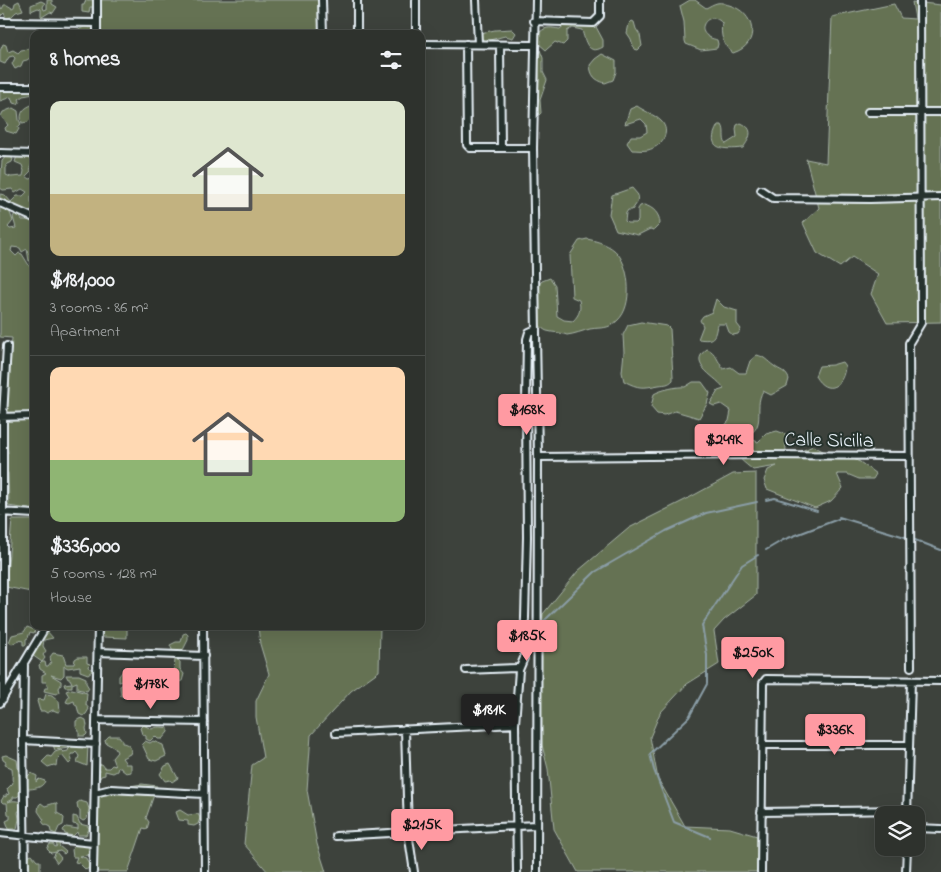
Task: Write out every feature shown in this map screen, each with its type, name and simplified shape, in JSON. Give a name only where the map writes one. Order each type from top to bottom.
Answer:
[{"type":"street","points":[[97,0],[97,30]]},
{"type":"street","points":[[322,0],[323,30]]},
{"type":"street","points":[[356,30],[357,0]]},
{"type":"street","points":[[416,0],[416,30]]},
{"type":"street","points":[[476,0],[478,44]]},
{"type":"street","points":[[536,0],[534,21],[533,148],[538,457],[537,872]]},
{"type":"street","points":[[534,21],[593,23],[600,16],[600,0]]},
{"type":"street","points":[[911,667],[909,343],[921,323],[920,0]]},
{"type":"street","points":[[0,22],[97,23]]},
{"type":"street","points":[[425,44],[534,45]]},
{"type":"street","points":[[466,44],[467,145],[470,148],[533,148]]},
{"type":"street","points":[[500,45],[500,148]]},
{"type":"street","points":[[0,87],[30,87]]},
{"type":"street","points":[[868,112],[941,112]]},
{"type":"street","points":[[0,153],[30,154]]},
{"type":"street","points":[[761,190],[773,198],[941,197]]},
{"type":"street","points":[[0,203],[30,216]]},
{"type":"street","points":[[517,872],[515,724],[519,670],[524,658],[528,537],[526,466],[527,339],[529,332],[536,329]]},
{"type":"street","points":[[2,701],[1,417],[7,346]]},
{"type":"street","points":[[1,417],[30,416]]},
{"type":"street","name":"Calle Sicilia","points":[[538,457],[909,456]]},
{"type":"street","points":[[526,466],[538,465]]},
{"type":"street","points":[[2,512],[30,514]]},
{"type":"street","points":[[2,701],[44,630]]},
{"type":"street","points":[[93,872],[98,630]]},
{"type":"street","points":[[203,630],[205,872]]},
{"type":"street","points":[[98,652],[204,656]]},
{"type":"street","points":[[24,663],[25,872]]},
{"type":"street","points":[[466,670],[517,668],[519,670]]},
{"type":"street","points":[[761,872],[763,683],[766,679],[941,681]]},
{"type":"street","points":[[906,806],[910,681]]},
{"type":"street","points":[[96,720],[204,722]]},
{"type":"street","points":[[336,733],[515,724]]},
{"type":"street","points":[[405,729],[408,832],[414,872]]},
{"type":"street","points":[[23,740],[96,744]]},
{"type":"street","points":[[762,745],[908,745]]},
{"type":"street","points":[[95,792],[111,790],[204,794]]},
{"type":"street","points":[[762,812],[875,812]]},
{"type":"street","points":[[336,836],[536,825]]},
{"type":"street","points":[[925,828],[941,829]]},
{"type":"street","points":[[0,834],[93,843]]},
{"type":"street","points":[[906,856],[906,872]]},
{"type":"green space","points":[[47,0],[52,0],[52,4],[57,7],[53,13],[50,12],[42,17],[41,9],[38,8],[31,11],[31,5],[41,1],[45,3],[44,10],[47,9]]},
{"type":"green space","points":[[86,0],[322,0],[323,30],[77,30],[87,26],[90,28],[94,25],[95,17],[92,14],[92,7],[90,7],[89,13],[82,12],[82,5],[84,5]]},
{"type":"green space","points":[[690,0],[695,0],[706,8],[716,3],[729,5],[745,14],[752,28],[748,43],[742,49],[733,53],[723,40],[721,32],[722,23],[713,18],[705,22],[703,29],[705,34],[717,40],[717,48],[701,50],[686,44],[680,6]]},
{"type":"green space","points":[[19,1],[23,10],[16,12],[11,17],[6,18],[4,13],[0,17],[0,6],[2,9],[4,5],[12,8]]},
{"type":"green space","points":[[912,2],[941,5],[941,322],[887,323],[871,294],[878,274],[852,257],[840,267],[817,253],[803,223],[819,208],[806,159],[826,163],[832,17],[894,4],[901,18],[915,19]]},
{"type":"green space","points":[[632,21],[640,35],[642,46],[638,50],[634,49],[627,33],[629,24]]},
{"type":"green space","points":[[568,22],[595,25],[603,40],[603,47],[594,50],[586,43],[582,30],[572,28],[567,31],[567,41],[563,45],[555,42],[546,50],[538,43],[542,30],[549,28],[560,29]]},
{"type":"green space","points":[[512,29],[516,33],[513,38],[505,36],[486,41],[479,39],[480,33]]},
{"type":"green space","points":[[3,44],[6,45],[8,52],[13,50],[18,53],[21,50],[30,49],[30,58],[23,61],[21,66],[15,69],[12,64],[15,58],[13,56],[9,57],[5,64],[0,62],[0,51]]},
{"type":"green space","points":[[540,50],[543,58],[543,72],[547,80],[540,100],[541,113],[539,115],[537,109],[538,57]]},
{"type":"green space","points":[[602,54],[616,61],[616,72],[613,80],[605,83],[594,77],[590,65]]},
{"type":"green space","points":[[0,85],[30,90],[30,95],[19,99],[18,104],[13,103],[11,97],[0,101]]},
{"type":"green space","points":[[30,106],[30,120],[22,123],[21,116]]},
{"type":"green space","points":[[637,106],[659,119],[664,125],[664,138],[657,146],[648,150],[632,150],[627,143],[631,136],[640,136],[647,132],[646,124],[641,119],[625,124],[630,109]]},
{"type":"green space","points":[[13,108],[18,111],[21,124],[16,134],[6,131],[5,128],[8,125],[1,116],[3,112]]},
{"type":"green space","points":[[741,123],[750,131],[748,141],[743,148],[729,149],[718,147],[715,144],[713,139],[718,125],[723,127],[726,144],[737,137],[737,125]]},
{"type":"green space","points":[[7,155],[13,159],[12,162],[6,165],[6,175],[11,177],[23,176],[22,165],[15,162],[17,156],[30,158],[30,172],[26,176],[30,179],[30,211],[19,209],[11,202],[17,196],[23,196],[27,192],[22,189],[15,193],[12,189],[3,190],[0,188],[2,161]]},
{"type":"green space","points":[[632,188],[638,195],[637,203],[632,210],[628,210],[626,213],[625,221],[627,223],[636,223],[638,221],[638,209],[644,205],[653,209],[659,217],[660,224],[654,230],[650,229],[638,235],[616,230],[609,214],[612,195]]},
{"type":"green space","points":[[0,194],[5,195],[11,202],[7,204],[0,201]]},
{"type":"green space","points":[[0,207],[9,210],[13,221],[8,227],[10,229],[16,228],[13,217],[15,214],[19,215],[22,220],[30,220],[30,261],[27,249],[22,252],[20,248],[12,247],[11,251],[16,256],[19,253],[22,254],[30,267],[30,510],[8,506],[8,473],[3,466],[5,453],[8,453],[5,425],[7,424],[7,416],[4,409],[7,409],[8,401],[5,400],[4,396],[8,394],[4,393],[6,386],[9,387],[8,372],[10,369],[12,338],[0,337]]},
{"type":"green space","points":[[587,239],[612,248],[622,261],[628,287],[628,297],[623,314],[618,320],[605,328],[590,329],[567,335],[547,331],[543,329],[537,320],[531,294],[542,281],[550,278],[555,285],[557,316],[564,320],[573,321],[579,314],[580,306],[579,300],[572,297],[570,255],[579,241]]},
{"type":"green space","points":[[716,299],[724,307],[737,311],[737,324],[741,329],[738,334],[733,335],[729,332],[726,324],[717,324],[712,338],[707,340],[698,339],[703,326],[700,320],[703,316],[712,312]]},
{"type":"green space","points":[[641,322],[667,326],[670,329],[673,380],[668,384],[641,387],[624,381],[622,372],[623,335],[628,325]]},
{"type":"green space","points":[[707,349],[715,355],[723,369],[731,367],[739,373],[746,373],[750,361],[757,355],[784,372],[789,379],[787,386],[771,395],[763,391],[760,398],[758,424],[750,434],[741,438],[732,439],[719,432],[729,421],[731,411],[721,404],[714,406],[710,404],[718,391],[724,389],[702,366],[701,355]]},
{"type":"green space","points":[[842,362],[845,366],[842,379],[834,386],[825,386],[815,376],[819,366]]},
{"type":"green space","points":[[693,382],[702,382],[710,393],[707,404],[699,418],[675,411],[664,415],[657,414],[651,407],[654,394],[660,391],[685,387]]},
{"type":"green space","points":[[777,431],[785,434],[786,451],[799,452],[813,446],[827,453],[839,453],[860,462],[876,474],[873,479],[859,479],[847,474],[837,474],[843,488],[831,501],[815,508],[767,489],[764,480],[768,470],[777,466],[753,470],[738,456],[735,444],[738,441],[747,442],[751,439],[758,442],[766,434]]},
{"type":"green space","points":[[756,473],[756,595],[724,620],[714,631],[719,664],[687,684],[660,713],[650,737],[658,779],[685,826],[730,828],[757,836],[758,872],[578,872],[554,829],[548,769],[542,745],[541,660],[543,614],[578,571],[629,528],[733,474]]},
{"type":"green space","points":[[12,520],[30,520],[30,592],[6,587]]},
{"type":"green space","points":[[27,627],[30,630],[35,630],[34,633],[30,632],[26,639],[26,645],[23,645],[23,641],[19,640],[12,644],[9,642],[12,635],[24,632]]},
{"type":"green space","points":[[102,630],[127,630],[127,638],[102,637]]},
{"type":"green space","points":[[258,630],[380,630],[379,671],[351,691],[311,735],[307,790],[317,844],[326,872],[268,872],[244,844],[252,765],[263,758],[256,717],[256,701],[269,674],[260,644]]},
{"type":"green space","points":[[47,631],[53,638],[44,640],[43,646],[46,651],[42,662],[32,655]]},
{"type":"green space","points":[[186,633],[188,640],[182,652],[173,652],[170,645],[181,642],[183,634]]},
{"type":"green space","points":[[53,653],[63,655],[66,664],[74,664],[75,659],[78,657],[87,657],[87,663],[90,664],[89,667],[92,671],[88,674],[80,671],[80,666],[68,668],[64,666],[64,675],[61,678],[51,675],[61,681],[60,692],[56,694],[44,691],[45,688],[48,688],[48,685],[46,682],[42,682],[42,675],[46,673],[40,669],[39,665],[45,662],[46,666],[48,666]]},
{"type":"green space","points":[[175,660],[180,662],[180,669],[184,674],[182,681],[177,682],[169,675],[169,672],[174,671]]},
{"type":"green space","points":[[126,670],[130,670],[133,675],[129,686],[132,693],[128,696],[121,696],[120,686],[125,683],[123,681],[119,682],[119,676]]},
{"type":"green space","points":[[66,675],[79,675],[86,678],[89,688],[87,691],[77,689],[77,682],[72,684],[72,687],[65,687],[64,684],[72,683]]},
{"type":"green space","points":[[72,689],[87,693],[86,705],[89,709],[83,716],[79,714],[74,701],[66,702],[69,696],[66,691]]},
{"type":"green space","points":[[46,694],[52,695],[59,701],[60,711],[53,710],[47,713],[40,711],[37,701],[39,699],[44,700]]},
{"type":"green space","points":[[82,718],[86,720],[87,734],[79,736],[76,721]]},
{"type":"green space","points":[[143,725],[152,729],[158,727],[168,728],[168,732],[162,739],[158,739],[155,736],[150,741],[142,734],[140,728]]},
{"type":"green space","points":[[109,736],[119,736],[122,743],[130,748],[130,754],[122,758],[125,764],[131,764],[131,772],[126,773],[121,767],[118,767],[117,771],[113,773],[105,771],[105,775],[101,776],[99,780],[96,779],[100,770],[97,767],[98,765],[102,764],[105,768],[109,768],[112,765],[115,766],[112,758],[117,752],[105,740]]},
{"type":"green space","points":[[145,741],[150,743],[153,741],[163,745],[166,756],[156,761],[149,759],[142,744]]},
{"type":"green space","points":[[53,745],[88,745],[87,766],[77,762],[79,756],[76,752],[71,754],[72,761],[69,764],[62,755],[57,760],[56,766],[48,767],[42,762],[48,756],[51,757],[55,752],[61,750],[63,752],[68,751],[69,748],[55,750]]},
{"type":"green space","points":[[6,755],[17,760],[19,776],[21,777],[21,785],[19,785],[21,787],[21,794],[13,797],[8,802],[16,801],[23,805],[18,812],[17,829],[9,829],[6,821],[10,819],[7,803],[1,801],[4,796],[6,797],[9,794],[7,789],[13,783],[12,768],[5,765],[6,762],[2,756]]},
{"type":"green space","points":[[170,764],[178,778],[172,782],[170,780],[165,781],[160,774],[165,766]]},
{"type":"green space","points":[[31,773],[37,776],[36,782],[39,779],[45,781],[40,787],[27,789],[27,777]]},
{"type":"green space","points":[[142,784],[157,786],[146,818],[149,822],[147,829],[143,828],[128,872],[90,872],[96,807],[98,804],[96,796],[99,794],[107,795],[118,788]]},
{"type":"green space","points":[[80,801],[87,803],[89,809],[87,819],[83,821],[80,819],[80,810],[77,803]]},
{"type":"green space","points":[[41,803],[45,806],[57,804],[57,813],[64,818],[63,825],[59,827],[56,834],[51,832],[50,827],[42,821],[44,820],[38,811]]},
{"type":"green space","points":[[180,810],[188,815],[198,814],[200,818],[198,824],[194,826],[188,825],[188,821],[179,820],[176,812]]},
{"type":"green space","points":[[73,816],[77,817],[80,824],[88,826],[89,829],[86,835],[78,835],[77,832],[73,836],[65,834],[63,830],[66,827],[78,829],[78,825],[73,824]]},
{"type":"green space","points":[[57,835],[61,842],[59,846],[66,852],[64,854],[60,851],[51,853],[47,849],[50,844],[53,844],[55,847],[57,846],[53,837]]},
{"type":"green space","points":[[87,841],[90,847],[88,855],[79,856],[86,858],[90,867],[86,870],[79,863],[75,862],[77,857],[73,857],[72,850],[74,846],[68,843]]},
{"type":"green space","points":[[56,852],[61,858],[57,863],[53,857]]},
{"type":"green space","points":[[32,855],[37,861],[40,861],[40,872],[27,872],[29,866],[27,857]]},
{"type":"waterway","points":[[766,500],[775,498],[817,511]]},
{"type":"waterway","points":[[544,621],[595,572],[666,531],[706,513],[757,502]]},
{"type":"waterway","points":[[839,517],[905,537]]},
{"type":"waterway","points":[[766,550],[783,540],[841,518]]},
{"type":"waterway","points":[[915,540],[941,550]]},
{"type":"waterway","points":[[710,837],[674,822],[654,770],[650,754],[689,717],[707,684],[707,655],[702,625],[742,565],[758,555]]}]
